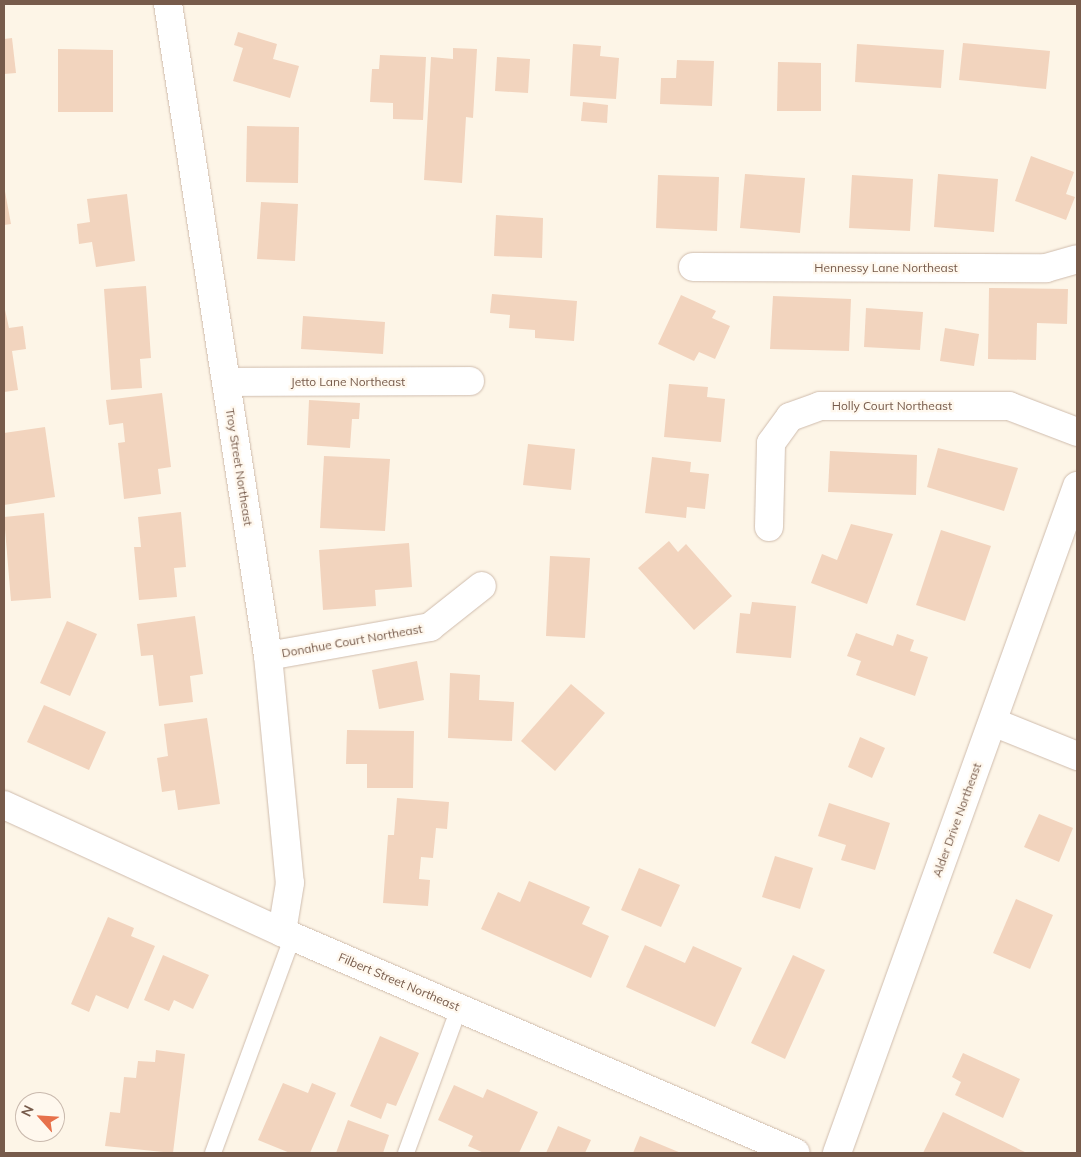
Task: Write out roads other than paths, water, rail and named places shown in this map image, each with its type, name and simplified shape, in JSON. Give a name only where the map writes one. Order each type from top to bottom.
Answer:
[{"type":"street","name":"Troy Street Northeast","points":[[168,4],[268,656],[290,883],[287,934]]},
{"type":"street","name":"Hennessy Lane Northeast","points":[[693,266],[1046,268],[1077,259]]},
{"type":"street","name":"Jetto Lane Northeast","points":[[226,382],[470,381]]},
{"type":"street","name":"Holly Court Northeast","points":[[769,527],[771,443],[790,417],[820,406],[1009,406],[1077,432]]},
{"type":"street","name":"Alder Drive Northeast","points":[[837,1153],[1077,486]]},
{"type":"street","name":"Donahue Court Northeast","points":[[268,656],[430,627],[482,586]]},
{"type":"street","points":[[992,722],[1077,756]]},
{"type":"street","name":"Filbert Street Northeast","points":[[4,805],[287,934],[796,1153]]},
{"type":"lane","points":[[213,1153],[287,934]]},
{"type":"lane","points":[[406,1153],[459,1008]]}]
